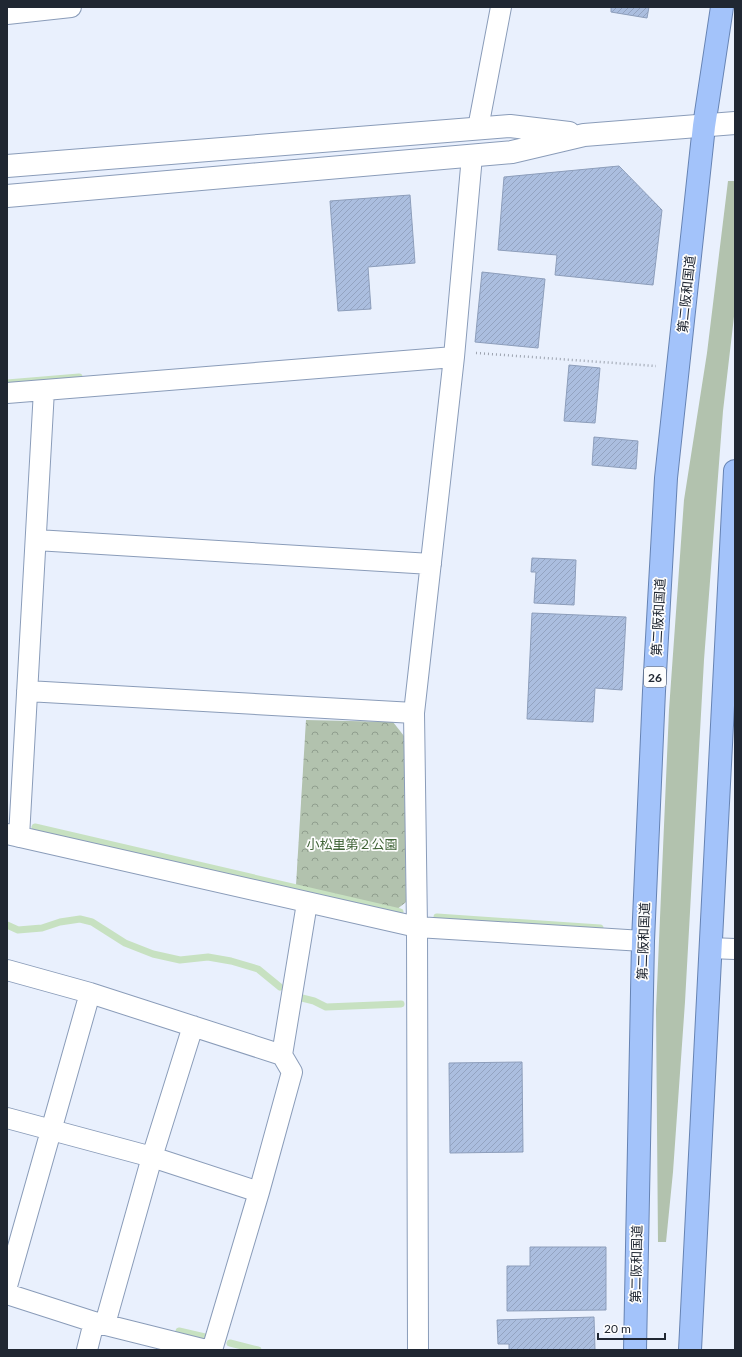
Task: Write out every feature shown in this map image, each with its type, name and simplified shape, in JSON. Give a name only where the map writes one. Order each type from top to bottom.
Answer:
[{"type":"highway","name":"第二阪和国道","points":[[635,1350],[643,941],[666,478],[704,126],[722,7]]},
{"type":"highway","points":[[690,1350],[735,471]]},
{"type":"street","points":[[7,14],[71,7]]},
{"type":"street","points":[[478,128],[500,7]]},
{"type":"street","points":[[7,196],[512,152],[584,135],[735,123]]},
{"type":"street","points":[[7,166],[510,126],[584,135]]},
{"type":"street","points":[[418,1350],[417,928],[414,713],[454,357],[472,156]]},
{"type":"street","points":[[7,393],[454,357]]},
{"type":"street","points":[[44,390],[27,691],[13,835],[417,928],[643,941]]},
{"type":"street","points":[[36,540],[430,564]]},
{"type":"street","points":[[27,691],[414,713]]},
{"type":"street","points":[[212,1350],[259,1192],[292,1072],[282,1055],[308,903]]},
{"type":"street","points":[[710,948],[735,949]]},
{"type":"street","points":[[7,970],[90,993],[282,1055]]},
{"type":"street","points":[[7,1286],[90,993]]},
{"type":"street","points":[[87,1350],[100,1323],[193,1026]]},
{"type":"street","points":[[7,1118],[152,1157],[259,1192]]},
{"type":"street","points":[[7,1294],[100,1323],[206,1350]]},
{"type":"path","points":[[454,357],[469,352],[656,366]]},
{"type":"green space","points":[[728,181],[735,181],[735,308],[723,411],[704,660],[685,1002],[673,1172],[666,1242],[658,1242],[656,1010],[669,710],[684,500],[707,353]]},
{"type":"green space","name":"小松里第２公園","points":[[306,720],[393,722],[404,736],[406,902],[396,910],[296,885]]},
{"type":"building","points":[[611,7],[649,7],[647,18],[611,12]]},
{"type":"building","points":[[619,166],[662,210],[653,285],[555,275],[557,255],[498,250],[504,177]]},
{"type":"building","points":[[410,195],[415,263],[368,267],[371,309],[338,311],[330,201]]},
{"type":"building","points":[[482,272],[545,279],[538,348],[475,342]]},
{"type":"building","points":[[569,365],[600,368],[595,423],[564,421]]},
{"type":"building","points":[[594,437],[638,441],[636,469],[592,465]]},
{"type":"building","points":[[532,558],[576,560],[574,605],[534,603],[536,572],[531,572]]},
{"type":"building","points":[[532,613],[626,617],[622,690],[595,688],[593,722],[527,719]]},
{"type":"building","points":[[522,1062],[523,1152],[450,1153],[449,1063]]},
{"type":"building","points":[[530,1247],[606,1247],[606,1310],[507,1311],[507,1266],[530,1266]]},
{"type":"building","points":[[594,1317],[595,1350],[509,1350],[509,1344],[498,1344],[497,1320]]},
{"type":"waterway","points":[[7,383],[79,377]]},
{"type":"waterway","points":[[35,827],[400,912]]},
{"type":"waterway","points":[[437,917],[600,928]]},
{"type":"waterway","points":[[7,925],[18,930],[42,928],[60,922],[80,919],[92,922],[125,943],[153,954],[180,960],[208,957],[231,961],[258,969],[280,987]]},
{"type":"waterway","points":[[298,997],[314,1001],[326,1007],[401,1004]]},
{"type":"waterway","points":[[179,1331],[205,1337]]},
{"type":"waterway","points":[[230,1343],[258,1350]]}]
